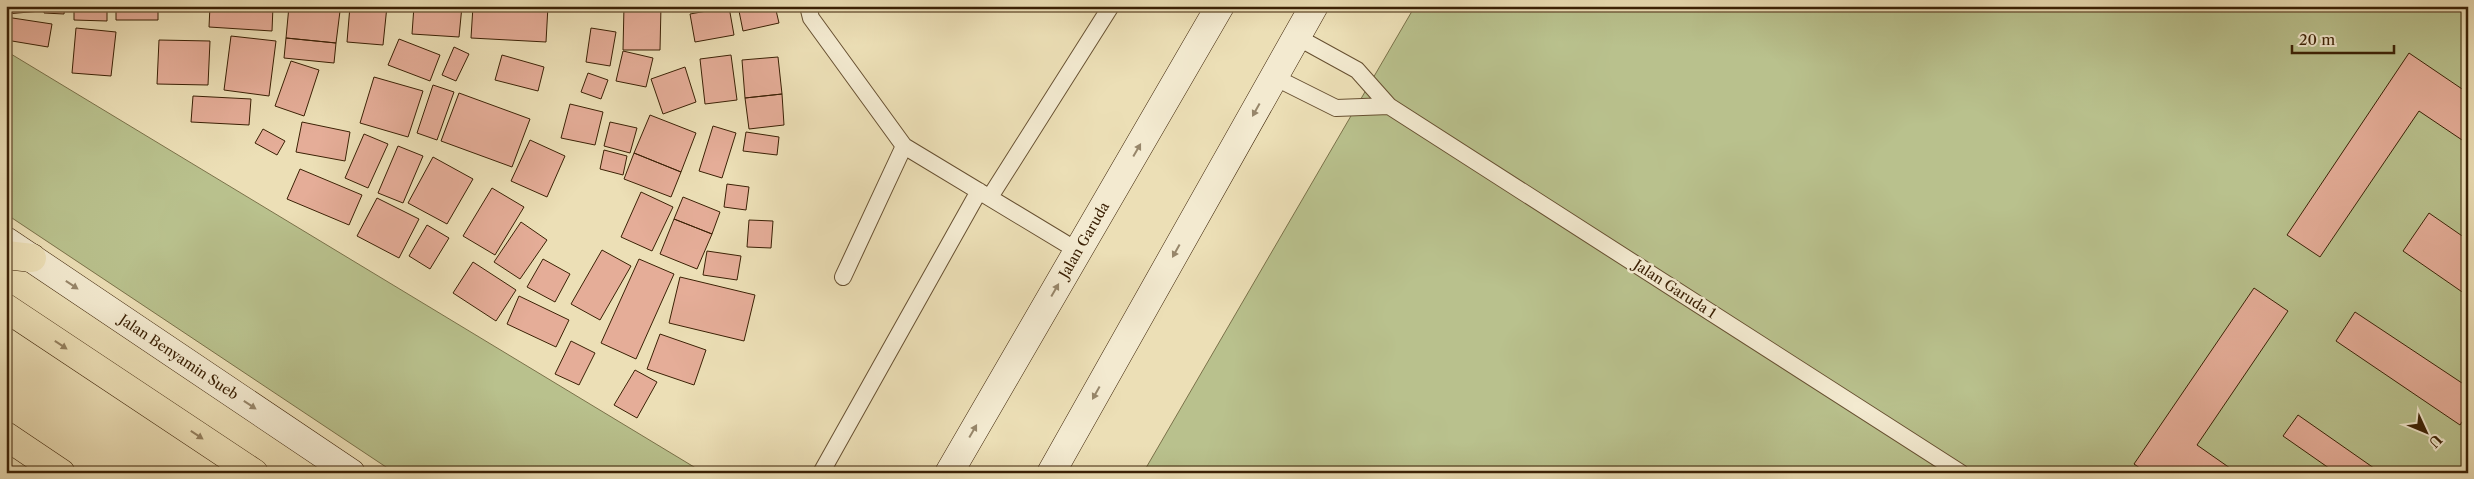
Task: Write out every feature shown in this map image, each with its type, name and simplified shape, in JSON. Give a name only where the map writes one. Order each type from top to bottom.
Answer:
[{"type":"main road","name":"Jalan Garuda","points":[[949,473],[1220,6]]},
{"type":"main road","points":[[1051,473],[1314,6]]},
{"type":"main road","name":"Jalan Benyamin Sueb","points":[[6,241],[19,257],[351,473]]},
{"type":"main road","points":[[6,308],[254,473]]},
{"type":"main road","points":[[6,436],[61,473]]},
{"type":"lane","points":[[808,6],[811,18],[904,146],[1078,251]]},
{"type":"lane","points":[[820,473],[984,194],[1111,6]]},
{"type":"lane","name":"Jalan Garuda 1","points":[[1297,37],[1357,70],[1388,106],[1961,473]]},
{"type":"lane","points":[[1274,77],[1336,108],[1388,106]]},
{"type":"lane","points":[[843,277],[904,146]]},
{"type":"green space","points":[[1415,6],[2468,6],[2468,473],[1143,473]]},
{"type":"green space","points":[[6,51],[704,473],[395,473],[6,214]]},
{"type":"building","points":[[6,6],[41,6],[41,11],[6,14]]},
{"type":"building","points":[[45,6],[65,6],[64,14],[44,13]]},
{"type":"building","points":[[74,6],[107,6],[107,21],[74,20]]},
{"type":"building","points":[[116,6],[158,6],[158,20],[116,20]]},
{"type":"building","points":[[210,6],[273,6],[272,31],[209,27]]},
{"type":"building","points":[[289,6],[340,11],[336,43],[286,38]]},
{"type":"building","points":[[350,6],[387,6],[383,45],[347,42]]},
{"type":"building","points":[[414,6],[462,6],[459,37],[412,34]]},
{"type":"building","points":[[473,6],[548,6],[546,42],[471,38]]},
{"type":"building","points":[[624,6],[661,6],[660,50],[623,50]]},
{"type":"building","points":[[738,6],[775,6],[779,23],[743,31]]},
{"type":"building","points":[[729,7],[734,35],[695,42],[690,14]]},
{"type":"building","points":[[6,17],[52,24],[48,47],[6,40]]},
{"type":"building","points":[[76,28],[116,32],[111,76],[72,73]]},
{"type":"building","points":[[591,28],[616,32],[610,66],[586,62]]},
{"type":"building","points":[[231,36],[276,41],[269,96],[224,90]]},
{"type":"building","points":[[286,38],[336,43],[334,63],[284,58]]},
{"type":"building","points":[[399,39],[440,55],[430,81],[388,65]]},
{"type":"building","points":[[159,40],[210,41],[208,85],[157,84]]},
{"type":"building","points":[[454,47],[469,54],[456,81],[442,75]]},
{"type":"building","points":[[623,51],[653,58],[646,87],[616,81]]},
{"type":"building","points":[[2409,53],[2468,93],[2468,144],[2419,111],[2320,257],[2287,235]]},
{"type":"building","points":[[502,55],[544,67],[538,91],[495,80]]},
{"type":"building","points":[[731,55],[737,100],[705,104],[700,59]]},
{"type":"building","points":[[778,57],[782,94],[745,98],[742,60]]},
{"type":"building","points":[[291,61],[319,70],[304,116],[275,106]]},
{"type":"building","points":[[685,67],[696,102],[663,114],[651,79]]},
{"type":"building","points":[[588,73],[608,80],[601,99],[581,92]]},
{"type":"building","points":[[374,77],[423,91],[408,137],[360,123]]},
{"type":"building","points":[[433,85],[454,92],[437,140],[417,133]]},
{"type":"building","points":[[459,93],[530,119],[512,167],[441,141]]},
{"type":"building","points":[[782,94],[784,125],[749,129],[745,98]]},
{"type":"building","points":[[193,96],[251,99],[249,125],[191,122]]},
{"type":"building","points":[[570,104],[603,112],[595,145],[561,138]]},
{"type":"building","points":[[650,115],[696,133],[681,172],[634,153]]},
{"type":"building","points":[[302,122],[350,132],[345,161],[296,152]]},
{"type":"building","points":[[610,122],[637,128],[630,153],[604,146]]},
{"type":"building","points":[[713,126],[736,133],[722,178],[699,171]]},
{"type":"building","points":[[263,129],[285,141],[277,155],[255,143]]},
{"type":"building","points":[[746,132],[779,137],[777,155],[743,151]]},
{"type":"building","points":[[364,134],[388,144],[368,188],[345,178]]},
{"type":"building","points":[[530,140],[565,156],[547,197],[511,181]]},
{"type":"building","points":[[398,146],[423,156],[403,203],[378,193]]},
{"type":"building","points":[[604,150],[627,156],[623,175],[600,169]]},
{"type":"building","points":[[634,153],[681,172],[671,197],[624,179]]},
{"type":"building","points":[[433,157],[473,179],[447,224],[408,203]]},
{"type":"building","points":[[300,169],[362,195],[349,225],[287,199]]},
{"type":"building","points":[[727,184],[749,187],[746,210],[724,207]]},
{"type":"building","points":[[492,188],[524,207],[495,255],[463,236]]},
{"type":"building","points":[[641,192],[673,207],[652,251],[621,237]]},
{"type":"building","points":[[683,197],[720,212],[712,234],[674,219]]},
{"type":"building","points":[[377,198],[419,219],[399,258],[357,236]]},
{"type":"building","points":[[2429,213],[2468,240],[2468,296],[2403,251]]},
{"type":"building","points":[[674,219],[712,234],[697,269],[660,254]]},
{"type":"building","points":[[749,220],[773,221],[771,248],[747,247]]},
{"type":"building","points":[[521,222],[547,240],[520,279],[494,262]]},
{"type":"building","points":[[427,225],[449,238],[430,269],[409,256]]},
{"type":"building","points":[[602,250],[631,266],[600,320],[571,304]]},
{"type":"building","points":[[707,251],[741,256],[737,280],[703,275]]},
{"type":"building","points":[[543,259],[570,274],[555,302],[527,287]]},
{"type":"building","points":[[639,259],[674,274],[636,359],[601,343]]},
{"type":"building","points":[[473,262],[516,290],[496,321],[453,293]]},
{"type":"building","points":[[680,277],[755,295],[744,341],[669,323]]},
{"type":"building","points":[[2254,288],[2288,311],[2197,445],[2237,473],[2147,473],[2134,464]]},
{"type":"building","points":[[519,296],[569,320],[556,347],[507,324]]},
{"type":"building","points":[[2355,312],[2468,387],[2468,413],[2460,425],[2336,341]]},
{"type":"building","points":[[660,334],[706,350],[694,385],[647,369]]},
{"type":"building","points":[[571,341],[595,353],[579,385],[555,374]]},
{"type":"building","points":[[635,370],[657,382],[637,418],[614,405]]},
{"type":"building","points":[[2298,415],[2381,473],[2336,473],[2283,436]]}]
